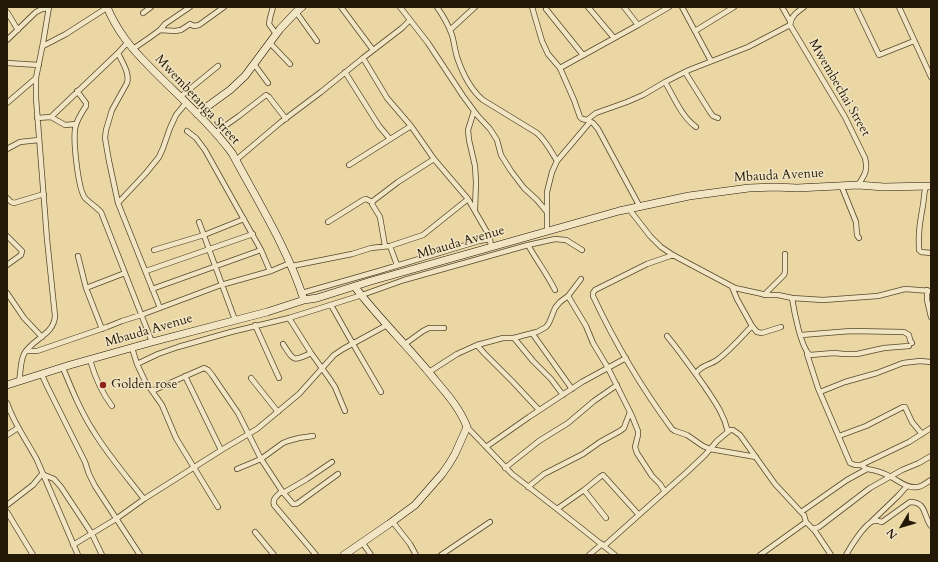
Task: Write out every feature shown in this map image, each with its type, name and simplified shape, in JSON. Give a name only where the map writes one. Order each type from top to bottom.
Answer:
[{"type":"street","points":[[42,46],[66,34],[107,7]]},
{"type":"street","name":"Mwembetanga Street","points":[[107,7],[115,24],[127,43],[224,142],[236,160],[291,264],[303,296]]},
{"type":"street","points":[[143,13],[151,7]]},
{"type":"street","points":[[133,49],[150,38],[165,24],[190,7]]},
{"type":"street","points":[[160,30],[175,31],[181,30],[190,24],[194,26],[199,25],[224,7]]},
{"type":"street","points":[[273,7],[269,24],[276,34]]},
{"type":"street","points":[[197,114],[230,90],[245,76],[280,29],[302,7]]},
{"type":"street","points":[[341,7],[373,50]]},
{"type":"street","points":[[400,7],[428,43],[474,111],[490,129],[497,140],[501,155],[511,171],[524,188],[547,212]]},
{"type":"street","points":[[437,7],[445,18],[450,30],[463,71],[478,96],[537,133],[544,139],[557,161]]},
{"type":"street","points":[[450,30],[475,7]]},
{"type":"street","points":[[532,7],[542,41],[548,54],[560,68],[580,116],[582,119],[593,123],[598,129],[640,206]]},
{"type":"street","points":[[588,7],[614,38]]},
{"type":"street","points":[[624,7],[638,25]]},
{"type":"street","points":[[560,68],[638,25],[662,8],[669,7]]},
{"type":"street","points":[[682,7],[711,61]]},
{"type":"street","points":[[695,31],[734,7]]},
{"type":"street","name":"Mwembechai Street","points":[[782,7],[845,117],[865,158],[866,170],[858,184]]},
{"type":"street","points":[[547,231],[547,192],[552,172],[557,161],[596,112],[638,97],[685,72],[748,47],[790,23],[794,15],[804,7]]},
{"type":"street","points":[[856,7],[879,55],[914,41]]},
{"type":"street","points":[[899,7],[931,77]]},
{"type":"street","points":[[7,40],[39,10],[49,8],[36,78],[36,98],[47,239],[55,316],[54,324],[26,351],[22,359],[19,381]]},
{"type":"street","points":[[546,9],[583,55]]},
{"type":"street","points":[[7,12],[18,30]]},
{"type":"street","points":[[296,12],[317,41]]},
{"type":"street","points":[[236,160],[362,58],[402,28],[410,20]]},
{"type":"street","points":[[51,117],[127,43]]},
{"type":"street","points":[[270,43],[290,64]]},
{"type":"street","points":[[118,53],[127,72],[128,80],[112,110],[105,138],[118,202],[160,308]]},
{"type":"street","points":[[303,296],[398,265],[479,241],[490,243],[487,232],[468,200],[434,159],[411,126],[387,98],[362,58]]},
{"type":"street","points":[[7,63],[39,65]]},
{"type":"street","points":[[254,64],[268,83]]},
{"type":"street","points":[[180,97],[218,66]]},
{"type":"street","points":[[345,72],[379,126],[390,139]]},
{"type":"street","points":[[685,72],[710,112],[718,118]]},
{"type":"street","points":[[7,104],[36,78]]},
{"type":"street","points":[[665,82],[683,114],[689,122],[696,127]]},
{"type":"street","points":[[78,91],[86,103],[86,106],[76,124],[74,134],[81,186],[84,196],[101,212],[152,342]]},
{"type":"street","points":[[215,133],[240,116],[266,95],[286,119]]},
{"type":"street","points":[[118,202],[159,157],[176,115],[186,103]]},
{"type":"street","points":[[474,111],[468,130],[475,166],[476,182],[474,209]]},
{"type":"street","points":[[37,118],[51,117],[65,125],[76,124]]},
{"type":"street","points":[[349,165],[411,126]]},
{"type":"street","points":[[187,130],[196,138],[205,150],[253,234],[270,271]]},
{"type":"street","points":[[7,149],[20,142],[39,140]]},
{"type":"street","points":[[372,202],[375,198],[398,182],[434,159]]},
{"type":"street","name":"Mbauda Avenue","points":[[7,385],[152,342],[267,312],[303,296],[317,298],[490,243],[547,231],[640,206],[689,196],[749,188],[797,188],[858,184],[884,187],[928,186]]},
{"type":"street","points":[[841,185],[856,222],[857,234],[859,238]]},
{"type":"street","points":[[928,186],[923,193],[923,202],[918,229],[918,248],[920,252],[931,253]]},
{"type":"street","points":[[7,198],[14,203],[44,194]]},
{"type":"street","points":[[328,222],[363,200],[366,199],[372,202],[380,217],[388,246],[398,265]]},
{"type":"street","points":[[26,351],[37,350],[102,329],[222,285],[291,264],[352,254],[370,248],[388,246],[423,235],[468,200]]},
{"type":"street","points":[[629,209],[650,236],[661,247],[732,287],[792,298],[830,300],[878,296],[889,294],[901,289],[929,291],[927,300],[931,317]]},
{"type":"street","points":[[154,250],[204,235],[244,219]]},
{"type":"street","points":[[199,222],[235,320]]},
{"type":"street","points":[[146,271],[253,234]]},
{"type":"street","points":[[7,236],[22,251],[21,255],[7,265]]},
{"type":"street","points":[[137,364],[171,349],[255,325],[289,318],[404,280],[528,245],[555,239],[566,240],[582,250]]},
{"type":"street","points":[[528,245],[556,290]]},
{"type":"street","points":[[152,289],[261,250]]},
{"type":"street","points":[[764,294],[784,275],[785,254]]},
{"type":"street","points":[[673,255],[647,264],[596,290],[593,293],[601,312],[626,358],[647,394],[672,429],[687,435],[710,449],[756,457]]},
{"type":"street","points":[[78,256],[86,288],[102,329]]},
{"type":"street","points":[[86,288],[125,273]]},
{"type":"street","points":[[429,372],[457,354],[477,345],[503,338],[514,338],[537,332],[546,327],[555,308],[568,296],[581,279]]},
{"type":"street","points":[[356,286],[387,325],[405,344],[453,402],[460,412],[467,427],[505,468],[615,555]]},
{"type":"street","points":[[732,287],[737,299],[755,330],[759,333],[781,327]]},
{"type":"street","points":[[7,293],[24,318],[42,337]]},
{"type":"street","points":[[568,296],[586,326],[630,412],[638,431],[635,448],[638,456],[665,492]]},
{"type":"street","points":[[792,298],[800,335],[820,392],[850,463],[861,465],[908,442],[931,428]]},
{"type":"street","points":[[331,305],[381,392]]},
{"type":"street","points":[[289,318],[310,353],[335,387],[345,411]]},
{"type":"street","points":[[255,325],[279,378]]},
{"type":"street","points":[[73,545],[116,519],[144,498],[267,422],[300,394],[334,355],[387,325]]},
{"type":"street","points":[[696,374],[700,369],[717,360],[724,354],[752,326]]},
{"type":"street","points":[[405,344],[429,328],[444,328]]},
{"type":"street","points":[[800,335],[851,331],[904,332],[909,335],[910,345],[881,348],[857,354],[834,353],[810,355],[806,352]]},
{"type":"street","points":[[532,333],[572,389]]},
{"type":"street","points":[[668,336],[720,409],[725,418],[728,432]]},
{"type":"street","points":[[514,338],[563,395]]},
{"type":"street","points":[[283,344],[290,356],[294,359],[298,360],[310,353]]},
{"type":"street","points":[[477,345],[539,410]]},
{"type":"street","points":[[132,348],[137,364],[145,381],[162,405],[173,431],[218,507]]},
{"type":"street","points":[[486,447],[572,389],[626,358]]},
{"type":"street","points":[[90,360],[96,381],[112,406]]},
{"type":"street","points":[[820,392],[845,382],[877,374],[903,363],[920,361],[931,362]]},
{"type":"street","points":[[63,368],[94,433],[144,498]]},
{"type":"street","points":[[152,391],[204,368],[208,370],[233,404],[261,460],[291,503],[296,504],[338,474]]},
{"type":"street","points":[[42,375],[85,462],[95,486],[140,555]]},
{"type":"street","points":[[185,376],[221,450]]},
{"type":"street","points":[[251,378],[278,412]]},
{"type":"street","points":[[505,468],[539,441],[568,423],[594,401],[617,385]]},
{"type":"street","points":[[7,404],[18,428],[31,449],[78,555]]},
{"type":"street","points":[[839,436],[866,426],[903,407],[905,407],[912,422],[922,434]]},
{"type":"street","points":[[528,487],[544,474],[583,454],[602,440],[624,428],[630,412]]},
{"type":"street","points":[[344,555],[414,505],[442,474],[455,454],[467,427]]},
{"type":"street","points":[[7,435],[18,428]]},
{"type":"street","points":[[589,555],[639,515],[687,472],[728,432],[733,430],[740,435],[775,484],[804,515],[806,522],[813,529],[831,555]]},
{"type":"street","points":[[237,469],[261,460],[283,443],[312,436]]},
{"type":"street","points":[[813,529],[819,528],[862,494],[890,476],[922,462],[931,456]]},
{"type":"street","points":[[316,555],[273,502],[274,499],[282,492],[304,482],[332,462]]},
{"type":"street","points":[[861,465],[867,469],[890,476],[907,486],[918,487],[931,480]]},
{"type":"street","points":[[801,512],[847,480],[867,469]]},
{"type":"street","points":[[7,505],[33,485],[42,474]]},
{"type":"street","points":[[42,474],[54,479],[61,487],[92,534],[102,555]]},
{"type":"street","points":[[557,508],[603,475],[639,515]]},
{"type":"street","points":[[846,555],[862,530],[907,486]]},
{"type":"street","points":[[584,490],[606,518]]},
{"type":"street","points":[[872,521],[876,520],[882,522],[908,503],[912,502],[922,506],[931,526]]},
{"type":"street","points":[[7,512],[33,555]]},
{"type":"street","points":[[392,521],[410,544],[416,555]]},
{"type":"street","points":[[441,555],[490,522]]},
{"type":"street","points":[[760,555],[806,522]]},
{"type":"street","points":[[255,532],[274,555]]},
{"type":"street","points":[[592,536],[594,550]]},
{"type":"street","points":[[362,542],[371,555]]},
{"type":"place","name":"Golden rose","points":[[103,385]]}]
